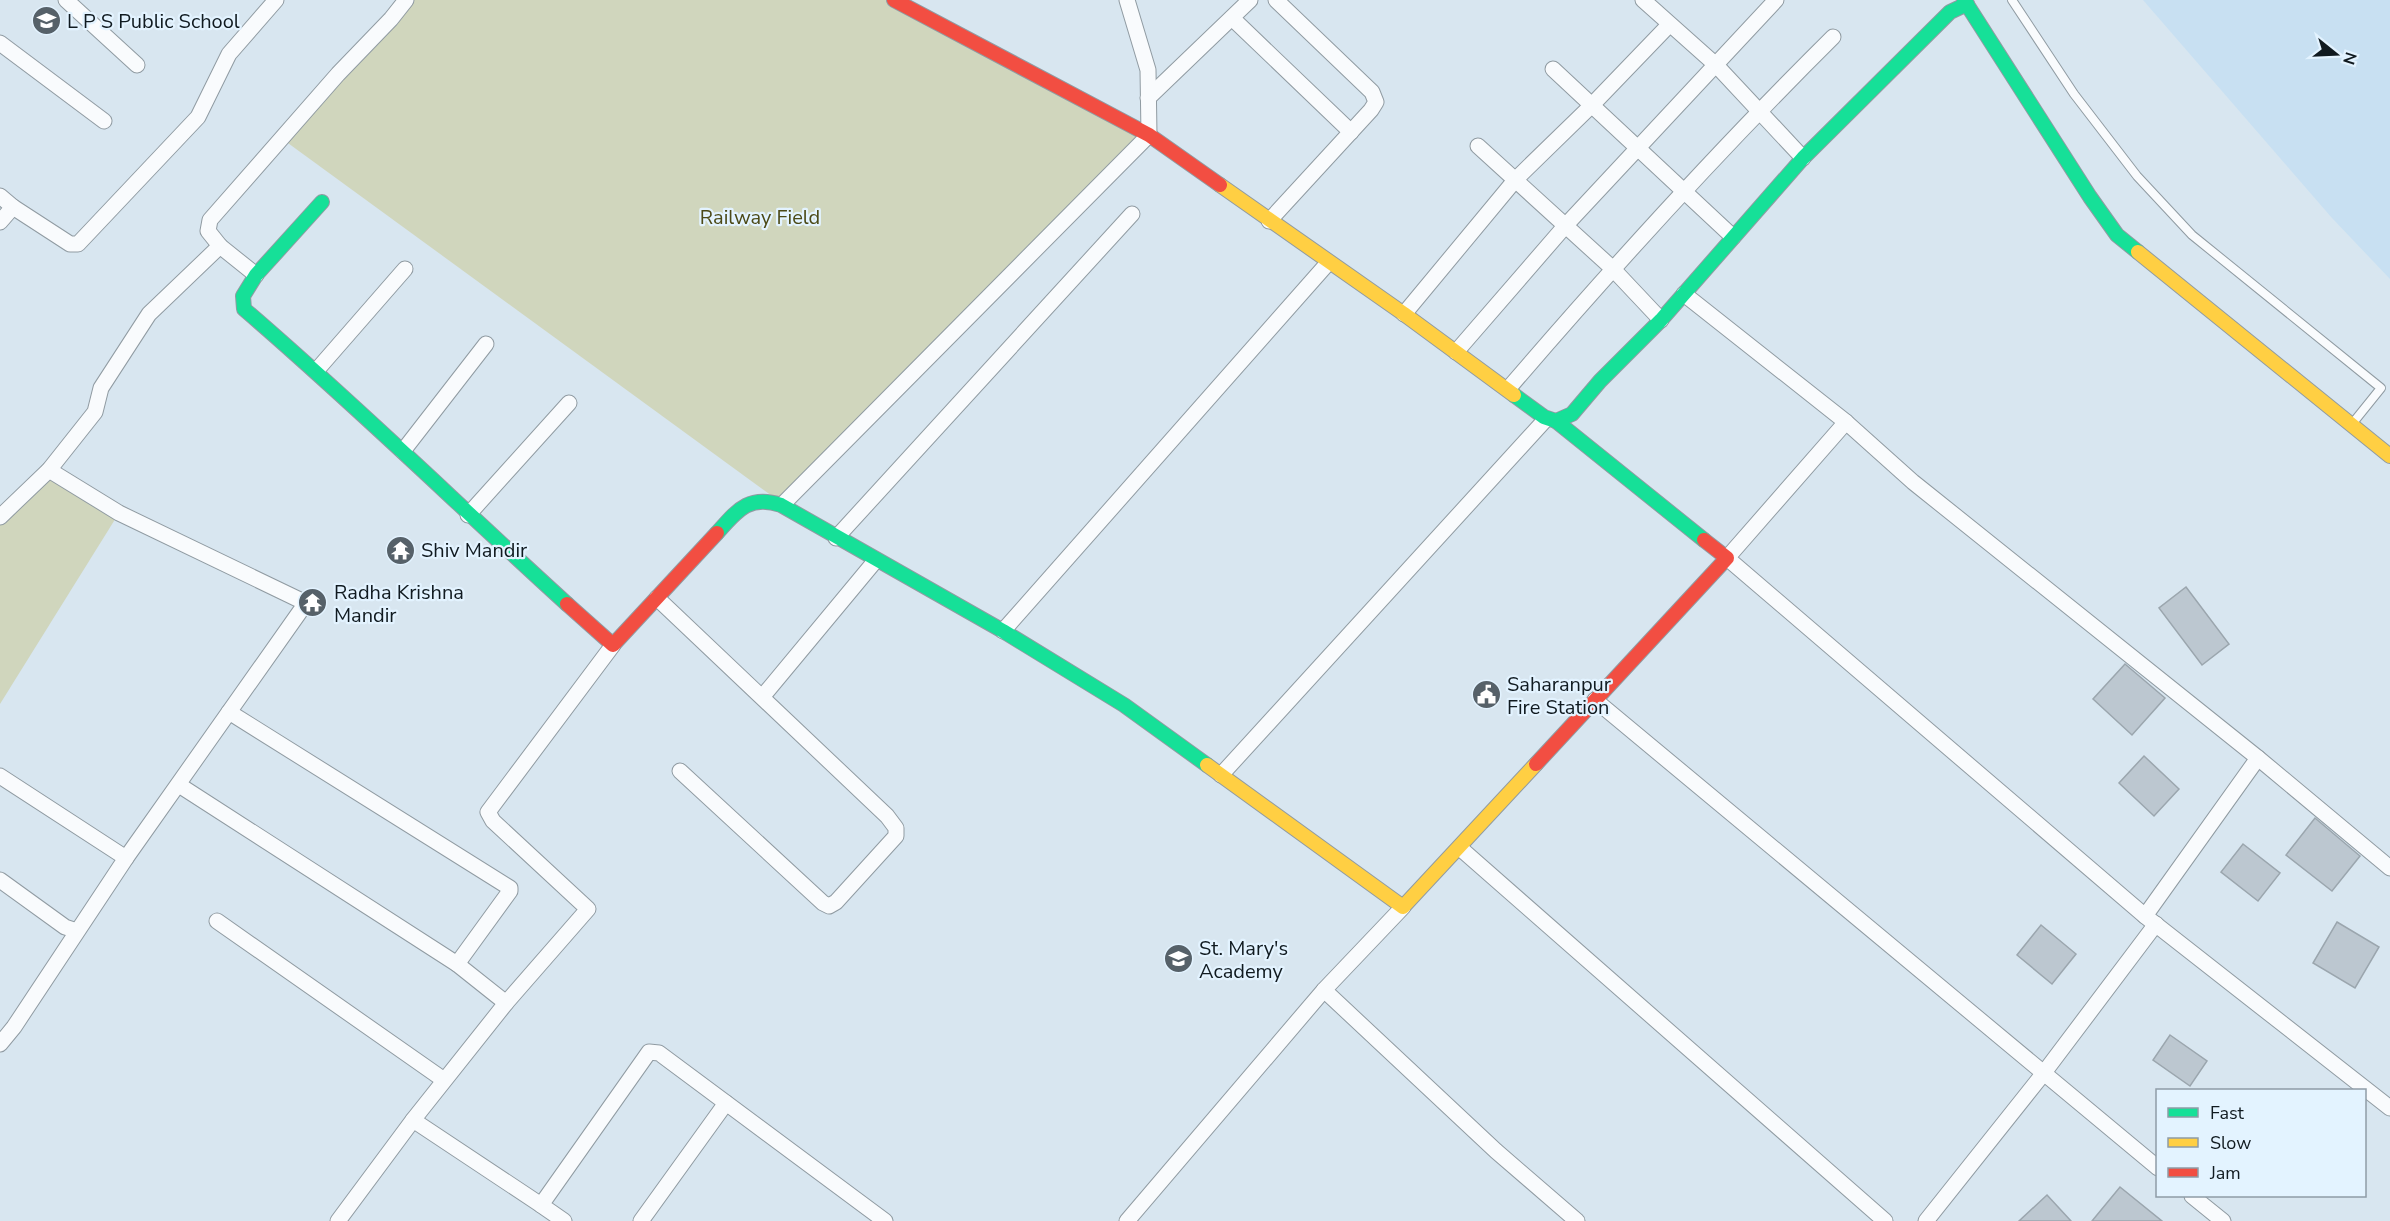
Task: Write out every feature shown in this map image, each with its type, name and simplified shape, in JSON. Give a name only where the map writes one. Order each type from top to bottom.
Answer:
[{"type":"street","points":[[66,0],[136,65]]},
{"type":"street","points":[[0,196],[70,244],[78,244],[198,117],[229,54],[276,0]]},
{"type":"street","points":[[256,275],[220,246],[208,231],[210,220],[406,0]]},
{"type":"street","points":[[894,0],[1149,135],[1551,420],[1727,558],[2151,920],[2366,1089]]},
{"type":"street","points":[[1148,98],[1250,0]]},
{"type":"street","points":[[1269,221],[1375,106],[1376,98],[1276,0]]},
{"type":"street","points":[[1643,0],[1716,65],[1803,158]]},
{"type":"street","points":[[1456,352],[1566,225],[1776,0]]},
{"type":"street","points":[[783,504],[1149,135],[1148,70],[1128,1]]},
{"type":"street","points":[[1221,774],[1551,420],[1572,414],[1600,381],[1661,320],[1803,158],[1950,12],[1965,2],[2090,198],[2117,235],[2390,456]]},
{"type":"street","points":[[1232,18],[1351,132]]},
{"type":"street","points":[[1404,314],[1516,180],[1591,106],[1668,24]]},
{"type":"street","points":[[1508,389],[1612,268],[1758,111],[1833,38]]},
{"type":"street","points":[[0,43],[104,121]]},
{"type":"street","points":[[1553,69],[1733,237]]},
{"type":"street","points":[[1478,146],[1612,268],[1661,320]]},
{"type":"street","points":[[322,202],[256,275],[243,296],[244,309],[316,371],[468,515],[613,645]]},
{"type":"street","points":[[0,222],[13,207]]},
{"type":"street","points":[[836,538],[1132,214]]},
{"type":"street","points":[[0,517],[49,470],[95,412],[101,388],[149,314],[220,246]]},
{"type":"street","points":[[1003,631],[1328,263]]},
{"type":"street","points":[[316,371],[405,270]]},
{"type":"street","points":[[1684,294],[1846,422],[1913,482],[2258,758],[2390,868]]},
{"type":"street","points":[[403,451],[486,344]]},
{"type":"street","points":[[468,515],[569,403]]},
{"type":"street","points":[[1127,1221],[1324,990],[1460,848],[1727,558],[1846,422]]},
{"type":"street","points":[[0,1044],[14,1027],[126,858],[306,603],[119,513],[49,470]]},
{"type":"street","points":[[338,1221],[444,1080],[506,1003],[588,909],[493,821],[488,812],[613,645],[741,507],[758,501],[783,504],[792,513],[1003,631],[1124,705],[1403,907]]},
{"type":"street","points":[[763,696],[876,560]]},
{"type":"street","points":[[657,598],[888,816],[896,828],[894,840],[831,906],[823,903],[680,771]]},
{"type":"street","points":[[1595,700],[2156,1167]]},
{"type":"street","points":[[229,712],[510,888],[457,964]]},
{"type":"street","points":[[1926,1221],[2043,1074],[2151,920],[2258,758]]},
{"type":"street","points":[[0,776],[126,858]]},
{"type":"street","points":[[179,785],[457,964],[506,1003]]},
{"type":"street","points":[[1460,848],[1885,1221]]},
{"type":"street","points":[[0,880],[65,927],[77,931]]},
{"type":"street","points":[[217,921],[444,1080]]},
{"type":"street","points":[[1324,990],[1496,1150],[1577,1221]]},
{"type":"street","points":[[541,1204],[649,1052],[659,1053],[885,1221]]},
{"type":"street","points":[[2366,1089],[2390,1108]]},
{"type":"street","points":[[641,1221],[726,1103]]},
{"type":"street","points":[[413,1120],[564,1221]]},
{"type":"street","points":[[2193,1197],[2223,1221]]},
{"type":"lane","points":[[2012,0],[2074,94],[2137,176],[2192,235],[2380,388],[2351,425]]},
{"type":"shaded area","points":[[2143,0],[2390,0],[2390,279],[2332,218]]},
{"type":"green space","name":"Railway Field","points":[[409,0],[892,0],[1149,135],[783,504],[281,138]]},
{"type":"green space","points":[[49,470],[119,513],[0,704],[0,522]]},
{"type":"building","points":[[2186,587],[2229,644],[2202,665],[2159,608]]},
{"type":"building","points":[[2125,664],[2165,698],[2132,735],[2093,699]]},
{"type":"building","points":[[2144,756],[2179,789],[2154,816],[2119,783]]},
{"type":"building","points":[[2315,818],[2360,856],[2332,891],[2286,855]]},
{"type":"building","points":[[2243,844],[2280,873],[2258,901],[2221,872]]},
{"type":"building","points":[[2337,922],[2379,947],[2355,988],[2313,963]]},
{"type":"building","points":[[2041,925],[2076,954],[2052,984],[2017,955]]},
{"type":"building","points":[[2170,1035],[2207,1061],[2190,1086],[2153,1060]]},
{"type":"building","points":[[2120,1187],[2162,1221],[2092,1221]]},
{"type":"building","points":[[2047,1195],[2071,1221],[2019,1221]]},
{"type":"traffic: fast","points":[[1964,0],[2090,197],[2117,235],[2138,252]]},
{"type":"traffic: fast","points":[[1514,395],[1544,417],[1556,421],[1572,414],[1600,381],[1661,320],[1803,158],[1950,12],[1967,4]]},
{"type":"traffic: fast","points":[[322,202],[256,275],[243,296],[244,309],[367,418],[567,604]]},
{"type":"traffic: fast","points":[[1556,421],[1704,540]]},
{"type":"traffic: fast","points":[[717,533],[730,518],[751,503],[770,502],[781,505],[1003,631],[1124,705],[1207,765]]},
{"type":"traffic: slow","points":[[1220,185],[1404,314],[1514,395]]},
{"type":"traffic: slow","points":[[2138,252],[2390,456]]},
{"type":"traffic: slow","points":[[1207,765],[1403,907],[1536,764]]},
{"type":"traffic: jam","points":[[894,0],[1149,135],[1220,185]]},
{"type":"traffic: jam","points":[[567,604],[613,645],[717,533]]},
{"type":"traffic: jam","points":[[1536,764],[1727,558],[1704,540]]},
{"type":"place","name":"L P S Public School","points":[[46,21]]},
{"type":"place","name":"Shiv Mandir","points":[[400,550]]},
{"type":"place","name":"Radha Krishna Mandir","points":[[313,603]]},
{"type":"place","name":"Saharanpur Fire Station","points":[[1486,695]]},
{"type":"place","name":"St. Mary's Academy","points":[[1178,959]]}]
